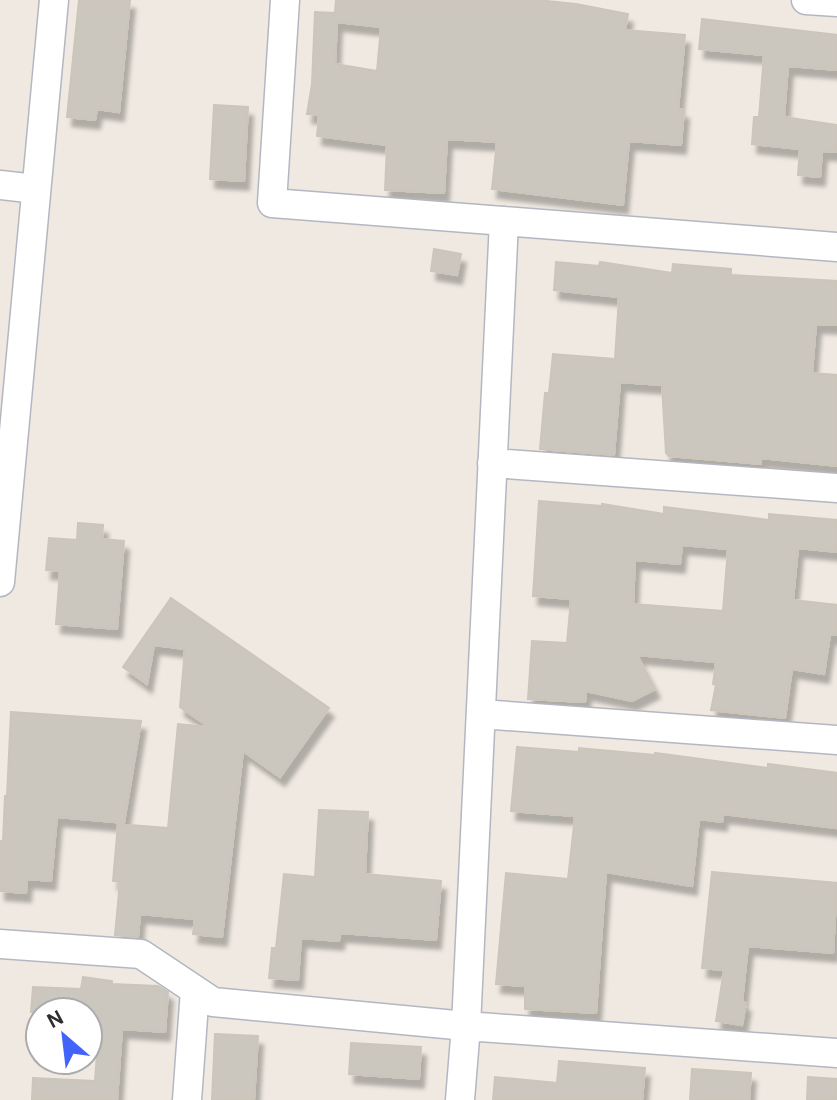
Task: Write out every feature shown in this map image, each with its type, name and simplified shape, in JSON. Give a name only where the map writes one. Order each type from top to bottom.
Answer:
[{"type":"street","points":[[0,582],[7,426],[36,189],[54,0]]},
{"type":"street","points":[[285,0],[272,203],[837,247]]},
{"type":"street","points":[[806,0],[837,2]]},
{"type":"street","points":[[0,185],[36,189]]},
{"type":"street","points":[[460,1100],[504,221]]},
{"type":"street","points":[[492,463],[837,488]]},
{"type":"street","points":[[481,714],[837,740]]},
{"type":"street","points":[[0,944],[141,954],[213,1002],[466,1026],[837,1053]]},
{"type":"street","points":[[187,1100],[195,990]]},
{"type":"building","points":[[79,0],[130,0],[119,112],[97,109],[95,120],[67,117]]},
{"type":"building","points":[[336,0],[537,0],[628,14],[625,30],[685,35],[678,109],[684,110],[681,145],[629,141],[623,205],[492,189],[497,142],[447,139],[444,193],[385,190],[387,145],[317,136],[319,115],[307,114],[312,84],[315,12],[335,13]],"holes":[[[337,22],[381,27],[377,71],[335,64]]]},
{"type":"building","points":[[702,19],[837,35],[837,70],[788,66],[784,117],[837,125],[837,152],[822,151],[820,177],[798,175],[800,149],[752,144],[754,117],[759,117],[764,55],[699,49]]},
{"type":"building","points":[[214,105],[248,107],[244,181],[210,179]]},
{"type":"building","points":[[434,249],[461,254],[457,275],[431,271]]},
{"type":"building","points":[[556,262],[599,266],[600,262],[672,273],[673,264],[731,269],[731,275],[837,281],[837,325],[816,324],[812,373],[837,375],[837,466],[761,458],[761,464],[669,456],[666,453],[662,385],[620,382],[614,455],[540,449],[545,393],[549,393],[553,354],[615,359],[619,297],[554,290]]},
{"type":"building","points":[[539,501],[602,504],[664,514],[664,507],[769,520],[769,514],[837,520],[837,552],[798,548],[793,600],[837,605],[837,635],[830,635],[824,674],[792,669],[785,718],[711,710],[716,662],[637,655],[655,689],[632,701],[586,691],[585,702],[528,699],[532,641],[567,643],[571,599],[533,596]],"holes":[[[682,545],[728,549],[723,611],[633,604],[635,560],[680,564]]]},
{"type":"building","points":[[78,523],[103,525],[102,539],[124,541],[117,629],[56,624],[60,571],[46,570],[49,538],[77,540]]},
{"type":"building","points":[[171,598],[329,708],[280,777],[243,751],[222,937],[193,934],[195,919],[140,914],[138,937],[115,935],[120,882],[113,881],[118,824],[168,828],[178,724],[209,727],[180,707],[185,649],[154,645],[147,684],[123,667]]},
{"type":"building","points":[[11,712],[141,721],[124,823],[57,817],[51,881],[27,879],[26,893],[0,891],[0,841],[3,841],[7,796]]},
{"type":"building","points":[[517,747],[655,753],[768,768],[768,764],[837,773],[837,828],[723,814],[722,822],[699,819],[692,886],[606,872],[596,1013],[525,1009],[525,986],[496,984],[506,873],[568,879],[575,816],[511,811]]},
{"type":"building","points":[[319,810],[368,812],[365,874],[441,881],[436,940],[340,933],[339,941],[301,938],[298,980],[269,978],[272,948],[276,948],[284,874],[315,877]]},
{"type":"building","points":[[712,872],[837,883],[833,953],[748,946],[742,1025],[716,1021],[724,970],[702,968]]},
{"type":"building","points":[[83,977],[112,981],[112,984],[158,986],[168,992],[165,1032],[122,1029],[117,1100],[32,1100],[33,1078],[95,1081],[95,1076],[104,1076],[104,996],[32,996],[33,987],[81,989]]},
{"type":"building","points":[[215,1034],[258,1036],[254,1100],[212,1100]]},
{"type":"building","points":[[351,1043],[421,1047],[419,1079],[349,1074]]},
{"type":"building","points":[[559,1061],[645,1068],[642,1100],[493,1100],[495,1077],[557,1083]]},
{"type":"building","points":[[692,1069],[751,1073],[749,1100],[690,1100]]},
{"type":"building","points":[[808,1077],[837,1079],[837,1100],[807,1100]]}]
